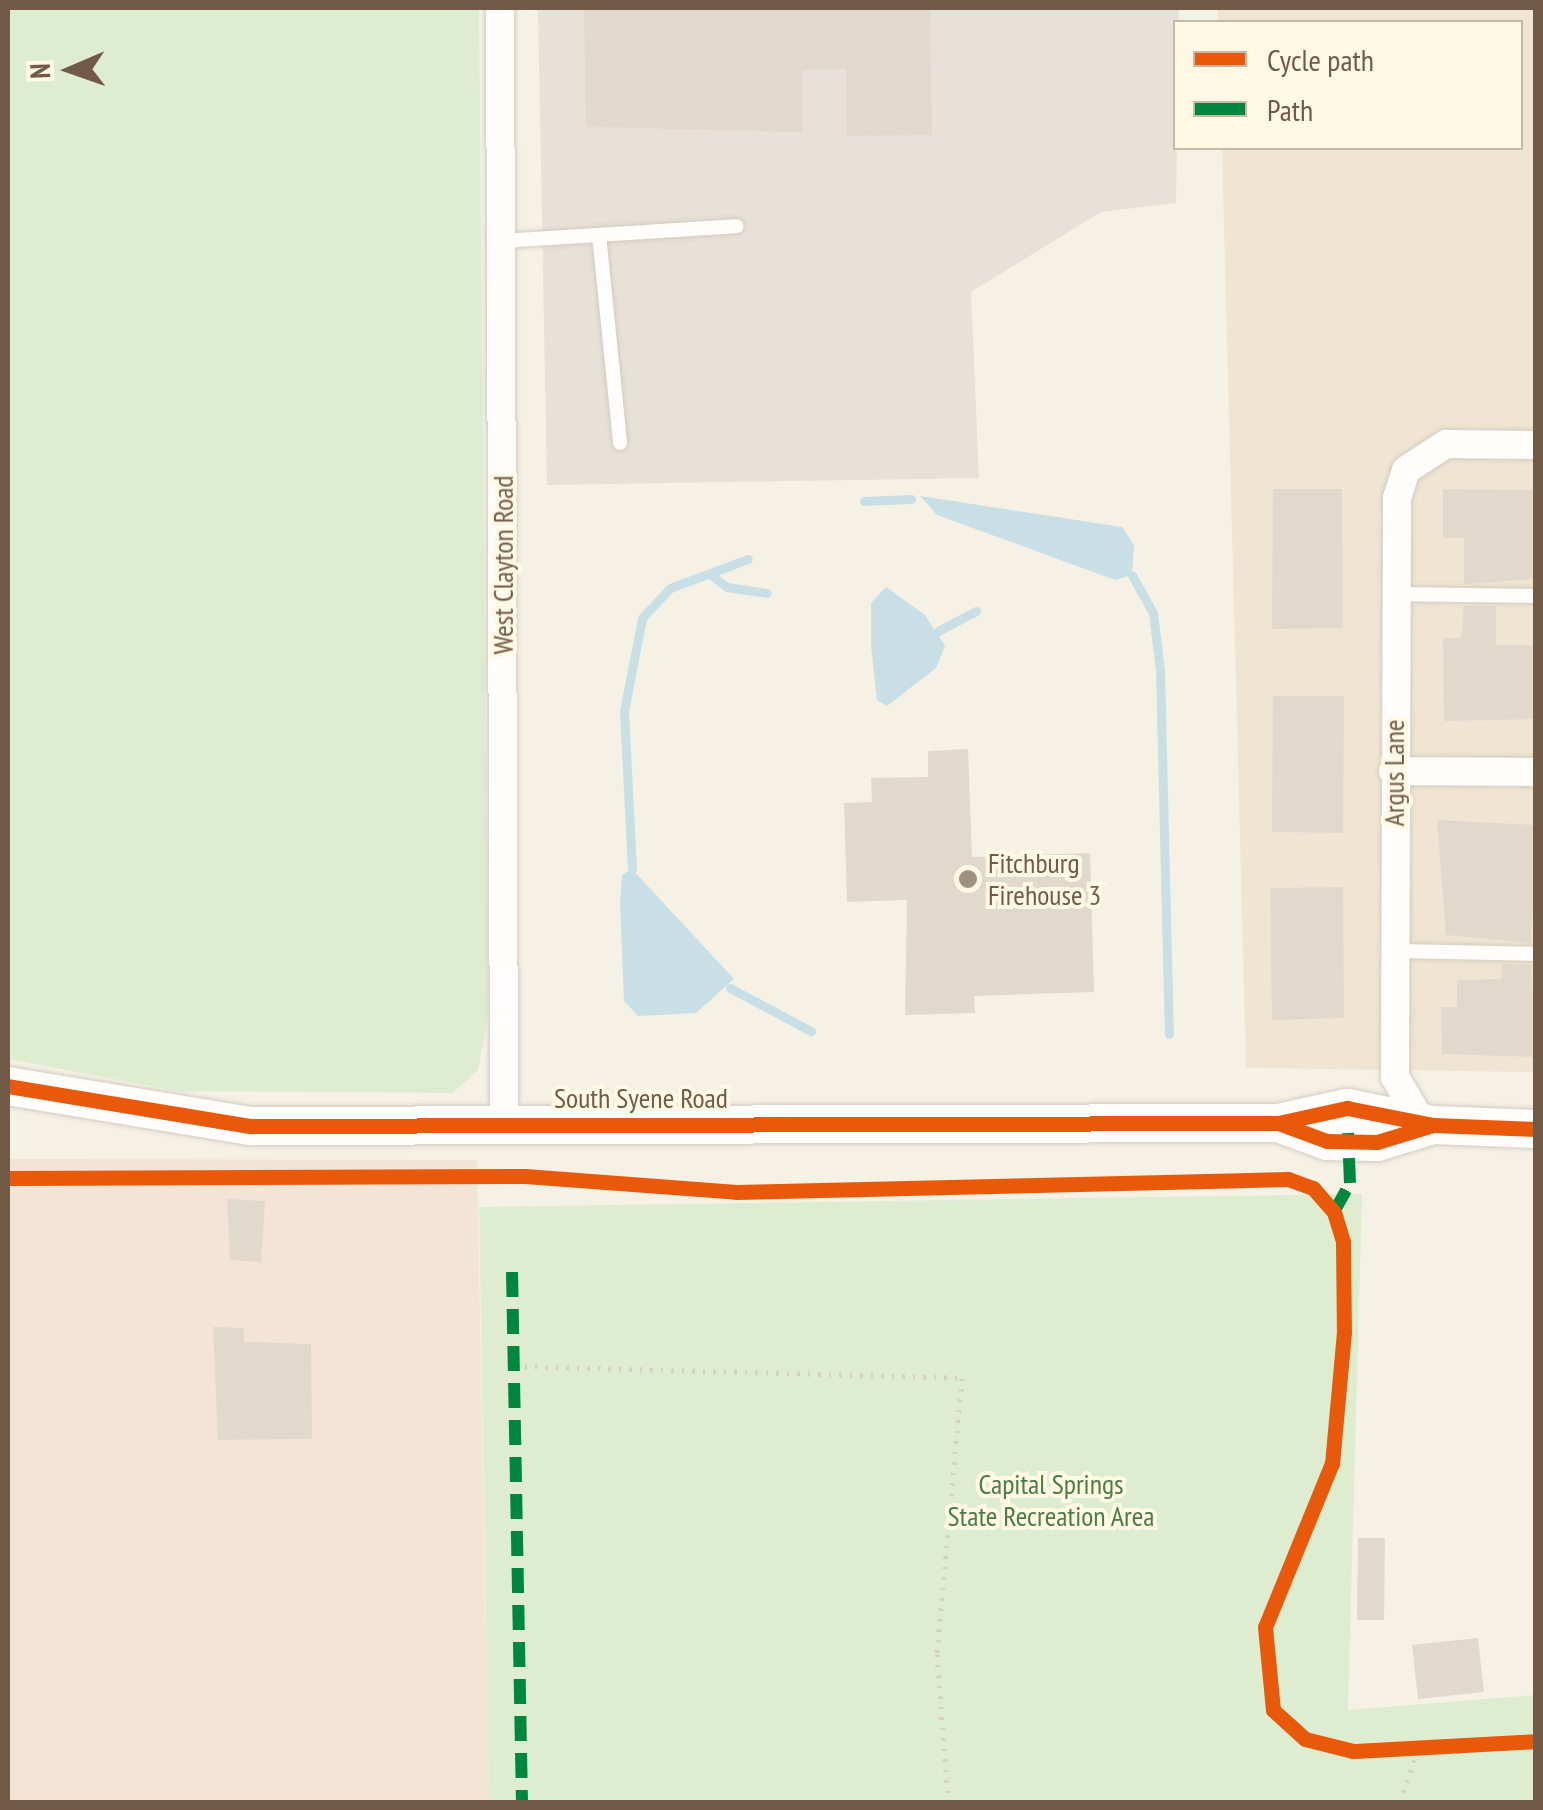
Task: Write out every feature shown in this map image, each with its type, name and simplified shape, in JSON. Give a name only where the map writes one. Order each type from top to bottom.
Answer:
[{"type":"street","name":"West Clayton Road","points":[[500,8],[504,1122]]},
{"type":"street","name":"Argus Lane","points":[[1386,1092],[1394,952],[1396,594],[1406,470],[1446,444],[1536,445]]},
{"type":"street","points":[[1393,771],[1536,772]]},
{"type":"street","name":"South Syene Road","points":[[8,1086],[250,1126],[504,1122],[1278,1123],[1386,1092],[1427,1123]]},
{"type":"street","name":"South Syene Road","points":[[1278,1123],[1327,1141],[1362,1142],[1427,1123],[1536,1129]]},
{"type":"lane","points":[[501,241],[737,226]]},
{"type":"lane","points":[[598,235],[620,443]]},
{"type":"lane","points":[[1396,594],[1536,596]]},
{"type":"lane","points":[[1394,952],[1536,954]]},
{"type":"path","points":[[514,1366],[962,1378],[936,1654],[948,1802]]},
{"type":"path","points":[[1400,1802],[1419,1746]]},
{"type":"shaded area","points":[[538,8],[1179,8],[1179,20],[1173,20],[1176,203],[1101,212],[971,292],[979,478],[547,485]]},
{"type":"shaded area","points":[[1218,8],[1535,8],[1535,1072],[1246,1068],[1222,150],[1523,150],[1523,20],[1218,20]]},
{"type":"shaded area","points":[[8,1159],[477,1160],[489,1802],[8,1802]]},
{"type":"green space","points":[[8,8],[479,8],[488,1016],[478,1070],[453,1093],[178,1091],[8,1059]]},
{"type":"green space","name":"Capital Springs State Recreation Area","points":[[1362,1194],[1348,1710],[1535,1695],[1535,1802],[489,1802],[479,1207]]},
{"type":"water","points":[[920,496],[1122,527],[1134,545],[1132,575],[1115,580],[937,515]]},
{"type":"water","points":[[886,587],[925,615],[945,646],[936,668],[887,706],[877,700],[871,646],[871,603]]},
{"type":"water","points":[[632,869],[734,979],[696,1013],[638,1016],[624,1001],[620,903],[622,875]]},
{"type":"building","points":[[584,8],[930,8],[932,135],[847,136],[846,69],[802,70],[802,132],[586,127]]},
{"type":"building","points":[[1273,489],[1342,489],[1343,628],[1272,629]]},
{"type":"building","points":[[1443,489],[1536,490],[1536,579],[1464,584],[1464,538],[1443,538]]},
{"type":"building","points":[[1464,606],[1496,606],[1496,645],[1536,645],[1536,719],[1444,721],[1443,638],[1461,638]]},
{"type":"building","points":[[1273,696],[1344,696],[1343,833],[1272,832]]},
{"type":"building","name":"Fitchburg Firehouse 3","points":[[968,749],[972,857],[1090,853],[1094,992],[974,996],[975,1013],[905,1015],[907,900],[847,902],[844,803],[872,802],[871,778],[928,777],[928,751]]},
{"type":"building","points":[[1437,820],[1536,825],[1531,943],[1446,935]]},
{"type":"building","points":[[1343,887],[1344,1018],[1272,1020],[1270,888]]},
{"type":"building","points":[[1502,964],[1531,965],[1536,1057],[1442,1054],[1441,1007],[1457,1007],[1457,980],[1501,979]]},
{"type":"building","points":[[227,1199],[265,1201],[261,1262],[230,1260]]},
{"type":"building","points":[[213,1327],[244,1328],[244,1342],[311,1344],[312,1439],[218,1440]]},
{"type":"building","points":[[1358,1538],[1385,1538],[1384,1620],[1357,1620]]},
{"type":"building","points":[[1478,1638],[1484,1692],[1418,1699],[1412,1645]]},
{"type":"waterway","points":[[864,501],[911,499]]},
{"type":"waterway","points":[[632,869],[624,711],[642,618],[670,588],[748,559]]},
{"type":"waterway","points":[[711,575],[727,587],[767,593]]},
{"type":"waterway","points":[[1132,575],[1153,613],[1160,670],[1169,1034]]},
{"type":"waterway","points":[[938,631],[976,611]]},
{"type":"waterway","points":[[730,988],[811,1031]]},
{"type":"marked path","points":[[1334,1212],[1350,1183],[1348,1133]]},
{"type":"marked path","points":[[512,1272],[522,1802]]},
{"type":"cycle path","points":[[8,1086],[250,1126],[1278,1123],[1347,1108],[1433,1125]]},
{"type":"cycle path","points":[[1278,1123],[1327,1141],[1377,1142],[1433,1125],[1536,1129]]},
{"type":"cycle path","points":[[8,1178],[525,1176],[736,1192],[1288,1179],[1313,1188],[1334,1212],[1343,1242],[1344,1332],[1332,1463],[1265,1627],[1273,1710],[1305,1739],[1353,1751],[1536,1741]]},
{"type":"place","name":"Fitchburg Firehouse 3","points":[[968,879]]}]
